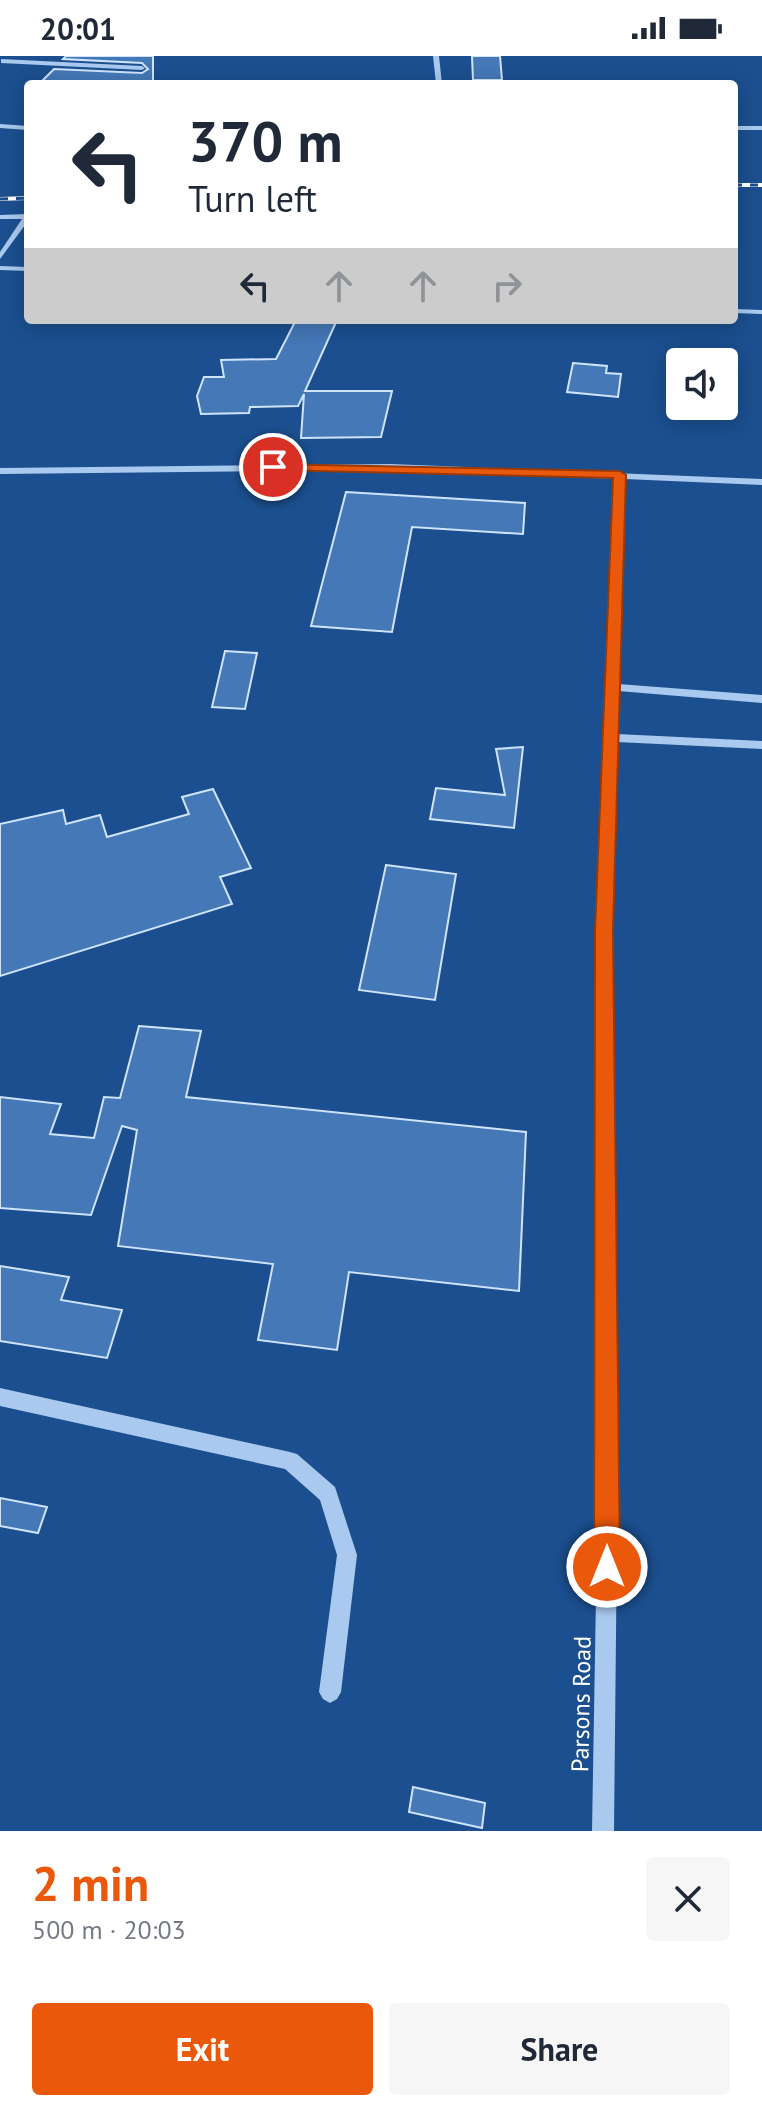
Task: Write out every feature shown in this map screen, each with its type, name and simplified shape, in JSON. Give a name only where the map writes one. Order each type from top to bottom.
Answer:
[{"type":"street","points":[[0,62],[7,56]]},
{"type":"street","points":[[436,56],[439,80]]},
{"type":"street","points":[[0,62],[142,68]]},
{"type":"street","points":[[0,126],[24,128]]},
{"type":"street","points":[[738,128],[762,128]]},
{"type":"street","points":[[0,217],[24,217]]},
{"type":"street","points":[[0,257],[24,223]]},
{"type":"street","points":[[0,268],[24,269]]},
{"type":"street","points":[[738,311],[762,312]]},
{"type":"street","points":[[0,471],[390,467],[762,482]]},
{"type":"street","name":"Parsons Road","points":[[603,1831],[607,1538],[604,931],[620,475]]},
{"type":"street","points":[[612,687],[762,699]]},
{"type":"street","points":[[610,738],[762,745]]},
{"type":"street","points":[[0,1397],[290,1461],[328,1494],[347,1555],[330,1692]]},
{"type":"building","points":[[66,56],[153,56],[153,80],[43,80],[54,69],[142,73],[148,69],[142,63],[63,59]]},
{"type":"building","points":[[472,56],[500,56],[502,80],[473,80]]},
{"type":"building","points":[[294,324],[335,324],[305,391],[392,391],[381,437],[301,438],[304,394],[298,406],[250,407],[249,413],[201,414],[197,396],[204,377],[224,377],[221,360],[276,359]]},
{"type":"building","points":[[573,363],[607,366],[606,373],[621,374],[618,397],[567,392]]},
{"type":"building","points":[[346,492],[525,503],[523,534],[412,527],[392,632],[311,626]]},
{"type":"building","points":[[225,651],[257,653],[245,709],[212,707]]},
{"type":"building","points":[[523,747],[514,828],[430,819],[436,788],[505,795],[496,749]]},
{"type":"building","points":[[213,789],[251,868],[220,877],[232,904],[0,976],[0,824],[63,810],[66,824],[100,815],[107,837],[189,814],[182,797]]},
{"type":"building","points":[[386,865],[456,874],[435,1000],[359,990]]},
{"type":"building","points":[[139,1026],[201,1031],[186,1097],[526,1132],[519,1291],[349,1272],[337,1350],[258,1340],[273,1264],[118,1246],[137,1130],[122,1126],[91,1215],[0,1208],[0,1097],[61,1104],[50,1134],[94,1138],[104,1097],[120,1098]]},
{"type":"building","points":[[0,1266],[69,1277],[61,1300],[122,1310],[107,1358],[0,1341]]},
{"type":"building","points":[[0,1498],[47,1507],[38,1533],[0,1526]]},
{"type":"building","points":[[413,1787],[485,1803],[482,1828],[409,1812]]},
{"type":"railway","points":[[738,185],[762,185]]},
{"type":"railway","points":[[0,199],[24,198]]},
{"type":"route","points":[[273,467],[390,467],[620,475],[604,931],[607,1567]]}]
